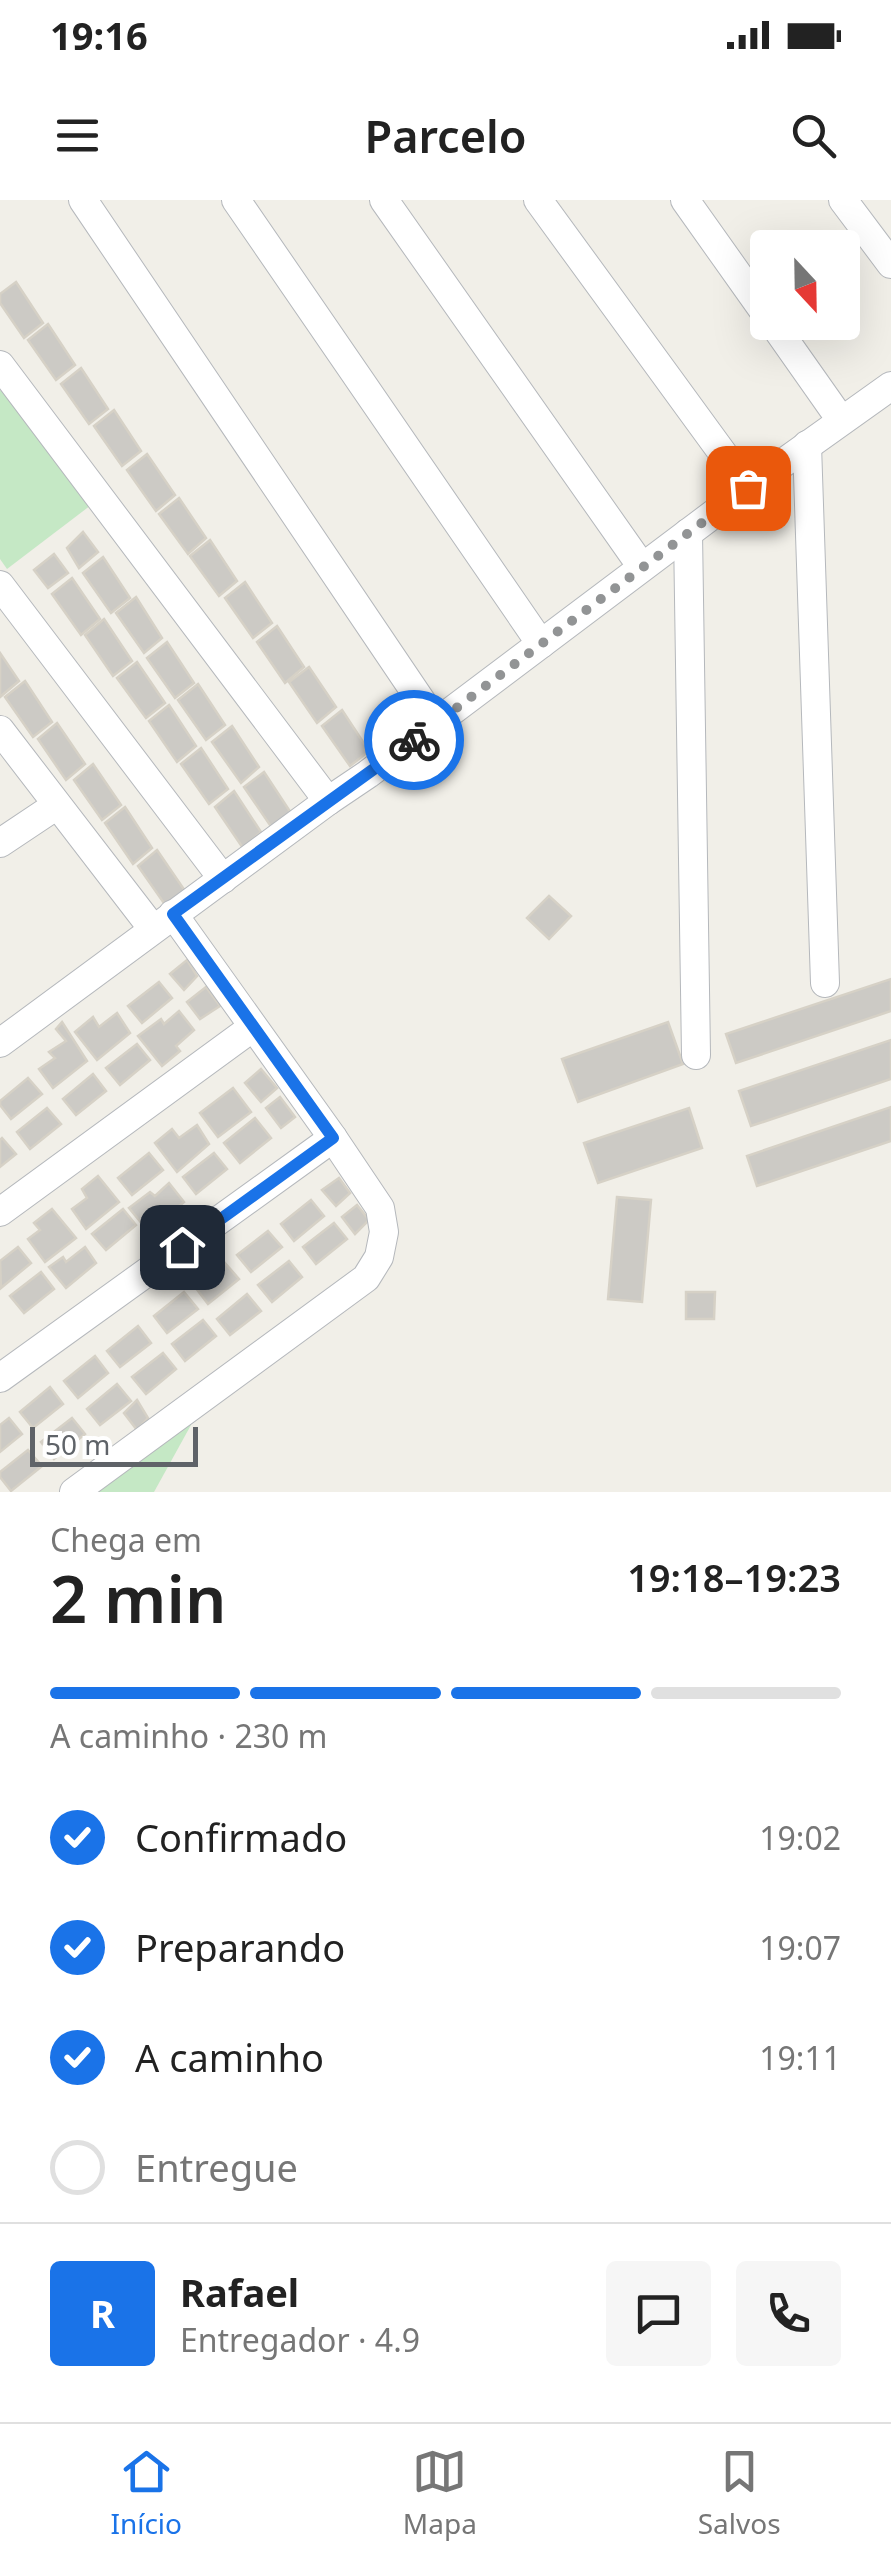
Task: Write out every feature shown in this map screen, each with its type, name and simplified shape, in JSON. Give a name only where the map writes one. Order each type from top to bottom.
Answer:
[{"type":"street","points":[[83,200],[436,723]]},
{"type":"street","points":[[236,200],[541,644]]},
{"type":"street","points":[[384,200],[642,567]]},
{"type":"street","points":[[538,200],[748,488]]},
{"type":"street","points":[[685,200],[750,292]]},
{"type":"street","points":[[843,200],[891,264]]},
{"type":"street","points":[[784,340],[841,420]]},
{"type":"street","points":[[3,376],[328,800]]},
{"type":"street","points":[[0,1043],[891,386]]},
{"type":"street","points":[[807,445],[825,983]]},
{"type":"street","points":[[688,533],[696,1054]]},
{"type":"street","points":[[0,585],[223,879]]},
{"type":"street","points":[[0,730],[57,804],[254,1027],[380,1208],[384,1232],[379,1257],[366,1278],[74,1492]]},
{"type":"street","points":[[0,843],[57,804]]},
{"type":"street","points":[[0,1212],[254,1027]]},
{"type":"street","points":[[0,1378],[333,1138]]},
{"type":"green space","points":[[7,386],[95,502],[7,569],[0,559],[0,391]]},
{"type":"green space","points":[[180,1424],[191,1425],[154,1492],[87,1492]]},
{"type":"building","points":[[16,282],[43,323],[24,338],[0,303],[0,294]]},
{"type":"building","points":[[48,324],[75,365],[56,380],[28,340]]},
{"type":"building","points":[[81,368],[108,409],[89,424],[61,384]]},
{"type":"building","points":[[114,410],[141,451],[122,466],[94,426]]},
{"type":"building","points":[[147,454],[175,495],[156,511],[127,470]]},
{"type":"building","points":[[179,498],[206,538],[188,554],[159,514]]},
{"type":"building","points":[[83,532],[98,552],[79,568],[67,548]]},
{"type":"building","points":[[210,540],[237,581],[219,596],[190,556]]},
{"type":"building","points":[[54,554],[68,573],[48,588],[34,570]]},
{"type":"building","points":[[103,557],[130,598],[111,613],[83,573]]},
{"type":"building","points":[[72,578],[100,619],[81,635],[52,594]]},
{"type":"building","points":[[245,582],[272,623],[253,638],[225,598]]},
{"type":"building","points":[[136,597],[162,638],[144,653],[116,613]]},
{"type":"building","points":[[104,619],[132,661],[113,676],[85,635]]},
{"type":"building","points":[[277,626],[304,667],[285,683],[257,642]]},
{"type":"building","points":[[167,642],[194,683],[175,698],[147,658]]},
{"type":"building","points":[[0,653],[19,681],[0,697]]},
{"type":"building","points":[[137,662],[165,703],[146,718],[117,678]]},
{"type":"building","points":[[309,667],[336,707],[317,723],[289,682]]},
{"type":"building","points":[[25,681],[52,722],[33,737],[5,697]]},
{"type":"building","points":[[198,684],[225,725],[206,740],[178,700]]},
{"type":"building","points":[[169,705],[196,746],[177,762],[149,721]]},
{"type":"building","points":[[342,710],[369,751],[350,766],[322,726]]},
{"type":"building","points":[[57,723],[85,764],[66,780],[38,739]]},
{"type":"building","points":[[232,726],[259,767],[241,783],[212,742]]},
{"type":"building","points":[[201,748],[228,789],[209,804],[181,764]]},
{"type":"building","points":[[93,764],[121,805],[102,820],[74,780]]},
{"type":"building","points":[[264,772],[291,813],[272,828],[244,787]]},
{"type":"building","points":[[234,791],[261,832],[243,848],[215,807]]},
{"type":"building","points":[[125,807],[152,848],[133,864],[105,823]]},
{"type":"building","points":[[157,850],[185,891],[166,906],[138,866]]},
{"type":"building","points":[[549,896],[571,916],[549,939],[527,918]]},
{"type":"building","points":[[187,960],[197,976],[184,990],[170,974]]},
{"type":"building","points":[[891,979],[891,1011],[736,1063],[726,1034]]},
{"type":"building","points":[[159,982],[172,998],[142,1023],[128,1006]]},
{"type":"building","points":[[206,987],[220,1006],[200,1019],[187,1002]]},
{"type":"building","points":[[179,1011],[194,1030],[176,1046],[180,1051],[162,1066],[138,1036],[161,1019],[164,1024]]},
{"type":"building","points":[[117,1013],[130,1033],[97,1060],[75,1032],[93,1017],[99,1027]]},
{"type":"building","points":[[62,1022],[87,1061],[53,1088],[39,1069],[55,1058],[49,1052],[66,1041],[56,1029]]},
{"type":"building","points":[[668,1022],[683,1064],[578,1102],[562,1059]]},
{"type":"building","points":[[891,1040],[891,1079],[751,1126],[739,1091]]},
{"type":"building","points":[[137,1044],[150,1060],[120,1085],[106,1068]]},
{"type":"building","points":[[261,1069],[277,1088],[261,1102],[245,1083]]},
{"type":"building","points":[[93,1074],[106,1091],[76,1115],[63,1099]]},
{"type":"building","points":[[28,1078],[42,1094],[11,1119],[0,1101]]},
{"type":"building","points":[[233,1088],[251,1112],[218,1137],[200,1113]]},
{"type":"building","points":[[280,1097],[295,1117],[281,1128],[266,1108]]},
{"type":"building","points":[[891,1107],[891,1141],[757,1186],[747,1156]]},
{"type":"building","points":[[47,1108],[61,1124],[30,1149],[17,1132]]},
{"type":"building","points":[[689,1108],[702,1148],[598,1183],[584,1143]]},
{"type":"building","points":[[255,1118],[271,1138],[240,1163],[224,1143]]},
{"type":"building","points":[[197,1125],[209,1144],[177,1172],[155,1143],[172,1129],[179,1138]]},
{"type":"building","points":[[0,1140],[16,1154],[0,1167]]},
{"type":"building","points":[[149,1153],[163,1170],[132,1195],[118,1178]]},
{"type":"building","points":[[214,1153],[227,1169],[196,1194],[183,1177]]},
{"type":"building","points":[[98,1176],[119,1202],[86,1229],[72,1209],[87,1198],[82,1189]]},
{"type":"building","points":[[339,1178],[350,1193],[336,1206],[322,1190]]},
{"type":"building","points":[[169,1183],[184,1202],[148,1231],[129,1208],[150,1192],[155,1196]]},
{"type":"building","points":[[617,1197],[651,1200],[642,1302],[608,1299]]},
{"type":"building","points":[[311,1200],[324,1216],[294,1241],[281,1224]]},
{"type":"building","points":[[357,1205],[369,1220],[355,1234],[342,1217]]},
{"type":"building","points":[[52,1209],[76,1238],[45,1262],[28,1239],[40,1230],[34,1223]]},
{"type":"building","points":[[123,1209],[136,1225],[106,1250],[92,1234]]},
{"type":"building","points":[[334,1223],[347,1239],[316,1264],[303,1247]]},
{"type":"building","points":[[268,1231],[282,1247],[251,1272],[237,1255]]},
{"type":"building","points":[[18,1247],[31,1263],[1,1288],[0,1261]]},
{"type":"building","points":[[85,1247],[96,1263],[66,1288],[49,1267],[63,1257],[66,1262]]},
{"type":"building","points":[[289,1261],[302,1277],[272,1302],[258,1285]]},
{"type":"building","points":[[225,1263],[239,1279],[208,1304],[195,1287]]},
{"type":"building","points":[[41,1272],[54,1289],[24,1313],[10,1296]]},
{"type":"building","points":[[184,1292],[198,1309],[167,1333],[154,1316]]},
{"type":"building","points":[[686,1292],[715,1292],[714,1319],[686,1319]]},
{"type":"building","points":[[247,1294],[261,1311],[230,1335],[217,1319]]},
{"type":"building","points":[[203,1320],[216,1336],[185,1361],[172,1344]]},
{"type":"building","points":[[138,1326],[151,1343],[120,1367],[107,1351]]},
{"type":"building","points":[[163,1353],[176,1369],[146,1394],[132,1377]]},
{"type":"building","points":[[95,1356],[108,1373],[78,1398],[64,1381]]},
{"type":"building","points":[[117,1384],[131,1401],[100,1425],[87,1409]]},
{"type":"building","points":[[50,1387],[63,1404],[33,1428],[20,1412]]},
{"type":"building","points":[[137,1400],[148,1418],[137,1430],[124,1413]]},
{"type":"building","points":[[9,1418],[22,1434],[0,1452],[0,1425]]},
{"type":"building","points":[[72,1418],[85,1434],[54,1459],[41,1442]]},
{"type":"building","points":[[28,1450],[42,1466],[11,1491],[0,1472]]},
{"type":"way so far","points":[[414,740],[748,488]]},
{"type":"route","points":[[182,1247],[333,1138],[173,914],[414,740]]}]
